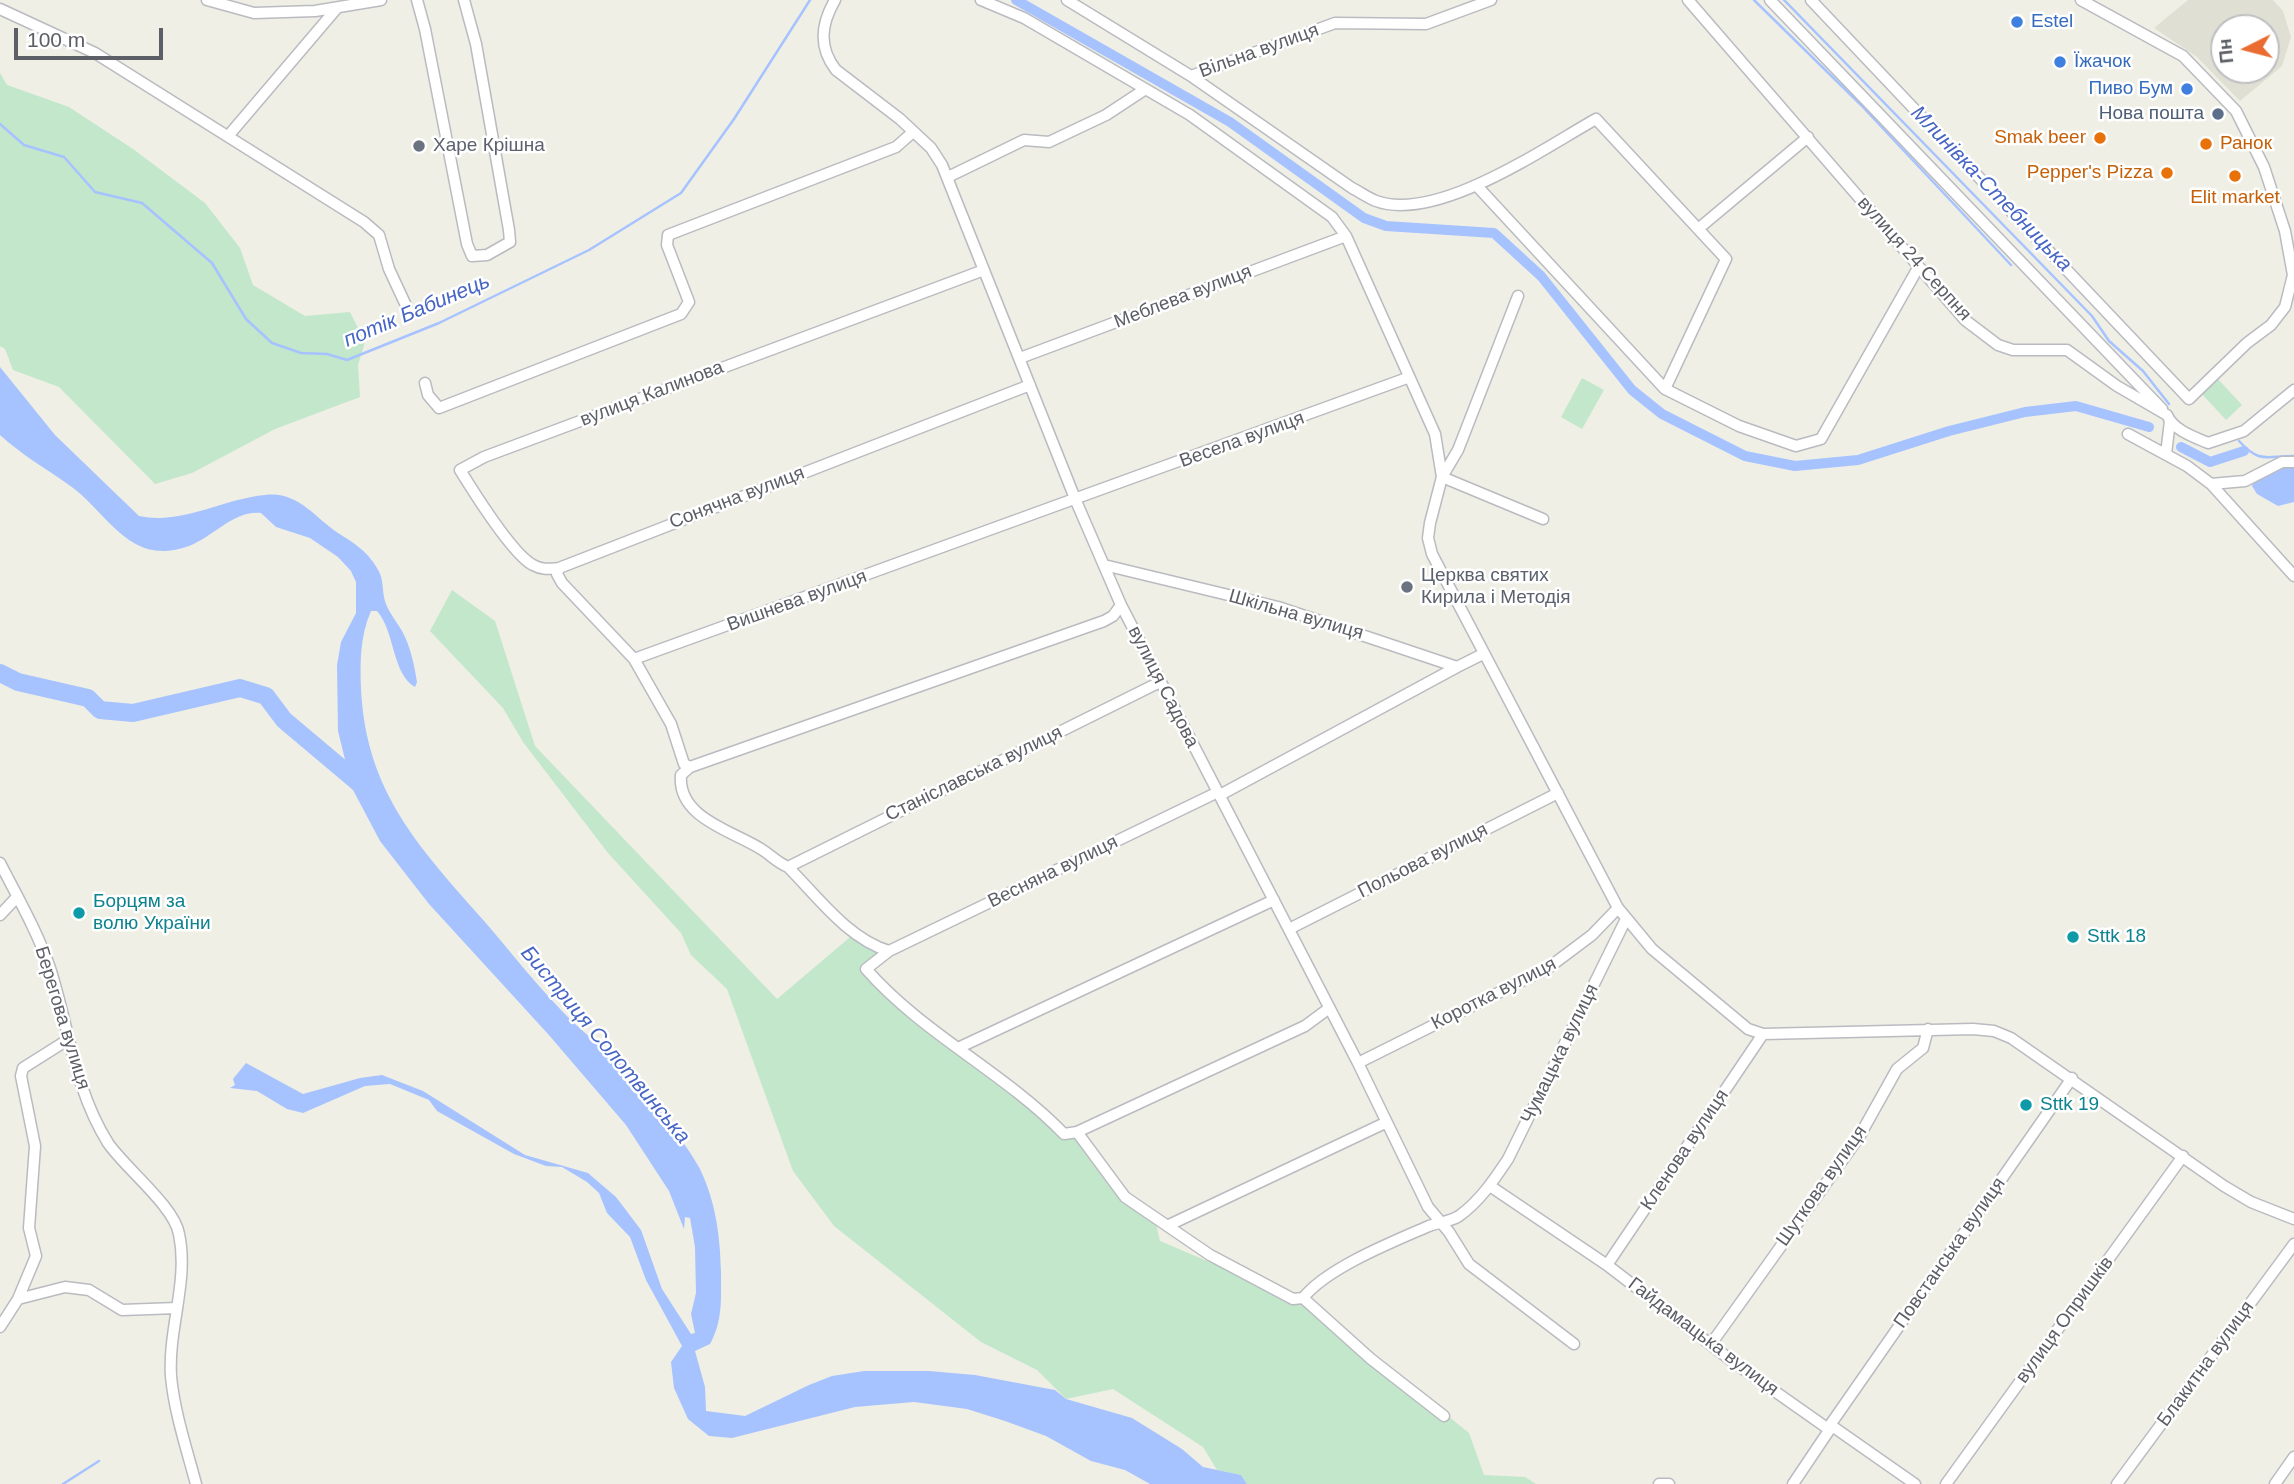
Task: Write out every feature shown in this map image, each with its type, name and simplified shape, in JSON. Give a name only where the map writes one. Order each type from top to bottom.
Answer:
[{"type":"street","points":[[207,0],[254,13],[338,7],[381,0]]},
{"type":"street","points":[[417,0],[467,244],[472,256],[487,255],[510,243],[476,44],[464,0]]},
{"type":"street","name":"вулиця Садова","points":[[835,0],[825,18],[822,39],[829,60],[836,70],[931,148],[948,177],[1076,501],[1121,605],[1358,1063],[1428,1208],[1441,1222],[1469,1264],[1574,1344]]},
{"type":"street","points":[[981,0],[1024,18],[1190,115],[1332,217],[1346,236],[1368,280],[1408,378],[1435,435],[1442,477]]},
{"type":"street","points":[[1067,0],[1191,76],[1352,188],[1378,202],[1411,203],[1453,195],[1477,186],[1596,119],[1726,259],[1665,389]]},
{"type":"street","name":"Вільна вулиця","points":[[1191,76],[1335,23],[1426,24],[1491,0]]},
{"type":"street","name":"вулиця 24 Серпня","points":[[1688,0],[1965,320],[1998,345],[2013,350],[2067,350],[2117,386],[2208,443],[2232,437],[2294,390]]},
{"type":"street","points":[[1770,0],[2169,418],[2166,454]]},
{"type":"street","points":[[1811,0],[2189,399],[2247,343],[2271,325],[2285,307],[2293,275],[2285,231],[2264,167],[2236,111],[2183,56],[2081,0]]},
{"type":"street","points":[[229,135],[338,7]]},
{"type":"street","points":[[0,9],[95,53],[328,197],[379,235],[389,269],[410,312]]},
{"type":"street","points":[[948,177],[1024,140],[1049,142],[1106,115],[1144,90]]},
{"type":"street","points":[[425,383],[428,395],[439,408],[681,314],[689,302],[667,245],[667,235],[896,147],[914,132]]},
{"type":"street","points":[[1698,229],[1808,137]]},
{"type":"street","points":[[1477,186],[1665,389],[1740,426],[1796,446],[1821,439],[1919,268]]},
{"type":"street","name":"Меблева вулиця","points":[[1020,358],[1346,236]]},
{"type":"street","name":"вулиця Калинова","points":[[559,568],[544,569],[530,564],[505,535],[460,470],[484,457],[984,270]]},
{"type":"street","points":[[1518,296],[1458,450],[1442,477],[1428,538],[1432,554],[1483,654],[1626,919],[1652,949],[1748,1029],[1763,1034],[1928,1029],[1994,1031],[2040,1055],[2251,1202],[2294,1219]]},
{"type":"street","name":"Весела вулиця","points":[[1076,501],[1408,378]]},
{"type":"street","name":"Сонячна вулиця","points":[[559,568],[1030,386]]},
{"type":"street","points":[[2128,434],[2166,454],[2211,484],[2294,576]]},
{"type":"street","points":[[2211,484],[2245,481],[2254,473],[2282,462],[2294,462]]},
{"type":"street","points":[[1442,477],[1543,519]]},
{"type":"street","name":"Вишнева вулиця","points":[[634,660],[1076,501]]},
{"type":"street","name":"Шкільна вулиця","points":[[1104,565],[1278,607],[1457,667]]},
{"type":"street","points":[[559,568],[557,574],[562,583],[634,660],[671,724],[684,764],[690,767]]},
{"type":"street","points":[[889,951],[874,947],[855,933],[788,867],[744,839],[709,822],[687,799],[680,784],[681,775],[690,767],[1104,621],[1113,616],[1121,605]]},
{"type":"street","points":[[1457,667],[1483,654]]},
{"type":"street","name":"Весняна вулиця","points":[[889,951],[1219,793],[1457,667]]},
{"type":"street","name":"Станіславська вулиця","points":[[788,867],[1160,682]]},
{"type":"street","name":"Польова вулиця","points":[[1289,929],[1558,793]]},
{"type":"street","name":"Берегова вулиця","points":[[0,863],[36,930],[50,969],[84,1092],[109,1144],[171,1215],[179,1230],[183,1252],[171,1375],[196,1484]]},
{"type":"street","points":[[0,915],[17,897]]},
{"type":"street","points":[[958,1048],[1274,900]]},
{"type":"street","name":"Коротка вулиця","points":[[1358,1063],[1548,968],[1592,935],[1618,908]]},
{"type":"street","name":"Чумацька вулиця","points":[[1303,1298],[1314,1285],[1345,1267],[1459,1216],[1490,1186],[1532,1111],[1626,919]]},
{"type":"street","points":[[889,951],[866,969],[901,1005],[1021,1093],[1064,1133],[1077,1132],[1305,1026],[1328,1009]]},
{"type":"street","name":"Шуткова вулиця","points":[[1711,1344],[1859,1138],[1898,1069],[1923,1048],[1928,1029]]},
{"type":"street","name":"Кленова вулиця","points":[[1607,1265],[1763,1034]]},
{"type":"street","points":[[0,1327],[19,1299],[36,1256],[29,1228],[36,1146],[21,1076],[23,1068],[69,1039]]},
{"type":"street","name":"Повстанська вулиця","points":[[1793,1484],[2072,1078]]},
{"type":"street","points":[[1169,1225],[1385,1123]]},
{"type":"street","points":[[1077,1132],[1114,1186],[1155,1219],[1169,1225],[1210,1255],[1268,1287],[1293,1299],[1303,1298],[1360,1351],[1444,1416]]},
{"type":"street","name":"вулиця Опришків","points":[[1946,1484],[2183,1156]]},
{"type":"street","name":"Гайдамацька вулиця","points":[[1490,1186],[1607,1265],[1711,1344],[1914,1484]]},
{"type":"street","name":"Блакитна вулиця","points":[[2117,1484],[2294,1244]]},
{"type":"street","points":[[19,1299],[65,1287],[89,1290],[122,1310],[177,1308]]},
{"type":"street","points":[[2275,1484],[2294,1457]]},
{"type":"street","points":[[1659,1484],[1669,1484]]},
{"type":"shaded area","points":[[2188,0],[2273,0],[2283,11],[2291,37],[2280,68],[2280,14],[2210,14],[2210,70],[2197,57],[2154,28]]},
{"type":"shaded area","points":[[2223,84],[2260,84],[2240,101]]},
{"type":"green space","points":[[0,73],[7,85],[69,107],[133,149],[205,203],[240,248],[253,285],[305,316],[350,312],[365,342],[358,365],[360,397],[275,429],[192,473],[155,484],[59,387],[13,370],[5,349],[0,346]]},
{"type":"green space","points":[[1582,378],[1604,390],[1582,429],[1561,417]]},
{"type":"green space","points":[[2217,378],[2242,405],[2226,420],[2201,393]]},
{"type":"green space","points":[[452,590],[495,621],[535,746],[777,999],[855,933],[889,951],[866,969],[1064,1133],[1077,1132],[1114,1186],[1155,1219],[1160,1241],[1268,1287],[1303,1298],[1469,1433],[1484,1475],[1525,1477],[1536,1484],[1247,1484],[1241,1475],[1217,1470],[1203,1447],[1113,1389],[1066,1399],[1037,1370],[981,1342],[834,1226],[793,1171],[727,989],[691,955],[681,933],[608,853],[523,742],[503,708],[430,631]]},
{"type":"water","points":[[0,367],[55,435],[139,516],[171,517],[249,497],[277,495],[305,506],[329,527],[360,548],[373,562],[381,577],[386,604],[408,644],[417,682],[415,687],[402,672],[383,619],[377,611],[371,611],[361,659],[365,726],[373,759],[400,817],[439,869],[532,977],[569,1018],[628,1071],[666,1118],[700,1169],[718,1232],[721,1291],[719,1318],[714,1335],[710,1344],[695,1351],[705,1387],[706,1411],[745,1416],[832,1376],[864,1371],[929,1371],[975,1375],[1055,1390],[1066,1399],[1132,1418],[1182,1449],[1203,1467],[1241,1475],[1247,1484],[1150,1484],[1125,1470],[1091,1461],[1046,1436],[1005,1421],[967,1409],[914,1402],[855,1407],[732,1438],[709,1436],[688,1419],[674,1388],[671,1362],[682,1346],[646,1280],[630,1237],[607,1213],[599,1193],[587,1182],[562,1167],[546,1166],[514,1154],[437,1111],[429,1100],[390,1084],[365,1086],[303,1113],[287,1109],[257,1091],[230,1088],[235,1085],[233,1079],[246,1063],[303,1094],[360,1078],[382,1075],[423,1091],[525,1155],[588,1173],[616,1197],[641,1230],[662,1289],[691,1334],[695,1333],[691,1314],[696,1293],[695,1247],[690,1218],[685,1217],[684,1229],[669,1191],[626,1125],[548,1034],[429,904],[380,841],[352,788],[338,731],[337,665],[341,642],[356,613],[356,582],[351,571],[338,557],[310,538],[276,527],[261,513],[251,513],[233,520],[189,546],[168,551],[151,550],[135,544],[69,485],[0,435]]},
{"type":"water","points":[[2294,463],[2294,502],[2278,506],[2257,494],[2252,486],[2257,473]]},
{"type":"waterway","name":"потік Бабинець","points":[[0,124],[24,145],[64,157],[95,192],[142,203],[212,263],[246,319],[272,343],[301,353],[327,354],[347,360],[439,323],[589,250],[681,193],[734,119],[810,0]]},
{"type":"waterway","points":[[1016,0],[1230,122],[1364,218],[1386,226],[1494,233],[1541,276],[1632,390],[1662,414],[1745,456],[1795,466],[1858,460],[1949,431],[2025,412],[2076,406],[2149,427]]},
{"type":"waterway","points":[[1754,0],[1861,105],[2011,265]]},
{"type":"waterway","name":"Млинівка-Стебницька","points":[[1784,0],[2092,316],[2109,341],[2143,371],[2169,404]]},
{"type":"waterway","name":"Млинівка-Стебницька","points":[[2239,441],[2258,456],[2294,456]]},
{"type":"waterway","points":[[2181,447],[2210,462],[2244,451]]},
{"type":"waterway","name":"Бистриця Солотвинська","points":[[0,673],[18,682],[88,698],[100,710],[133,713],[240,688],[266,696],[284,720],[366,789]]},
{"type":"waterway","points":[[63,1484],[99,1461]]},
{"type":"place","name":"Estel","points":[[2017,22]]},
{"type":"place","name":"Їжачок","points":[[2060,62]]},
{"type":"place","name":"Пиво Бум","points":[[2187,89]]},
{"type":"place","name":"Нова пошта","points":[[2218,114]]},
{"type":"place","name":"Smak beer","points":[[2100,138]]},
{"type":"place","name":"Ранок","points":[[2206,144]]},
{"type":"place","name":"Харе Крішна","points":[[419,146]]},
{"type":"place","name":"Pepper's Pizza","points":[[2167,173]]},
{"type":"place","name":"Elit market","points":[[2235,176]]},
{"type":"place","name":"Церква святих Кирила і Методія","points":[[1407,587]]},
{"type":"place","name":"Борцям за волю України","points":[[79,913]]},
{"type":"place","name":"Sttk 18","points":[[2073,937]]},
{"type":"place","name":"Sttk 19","points":[[2026,1105]]}]
